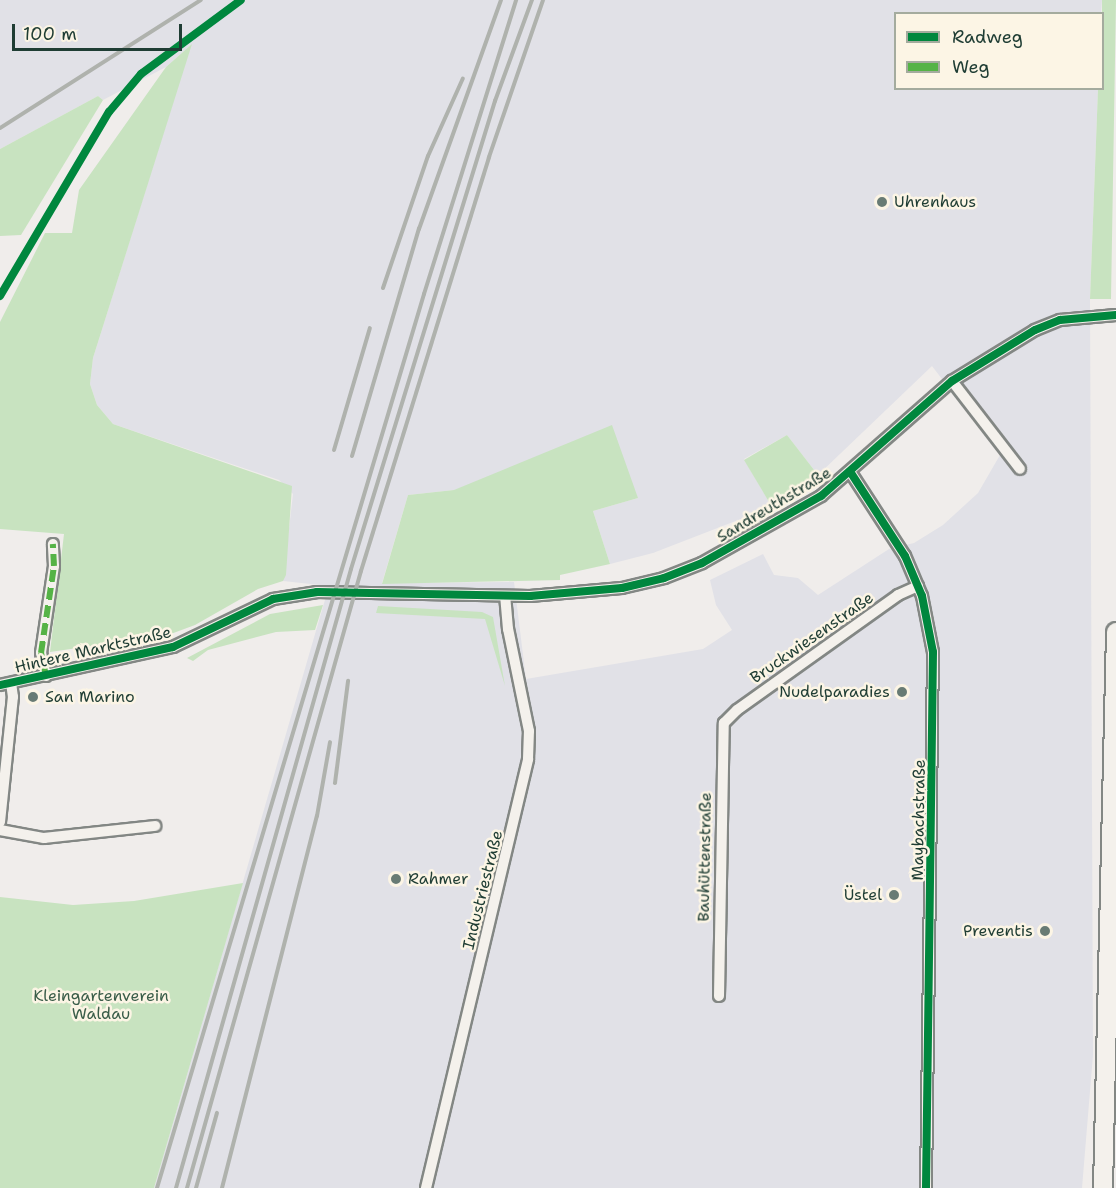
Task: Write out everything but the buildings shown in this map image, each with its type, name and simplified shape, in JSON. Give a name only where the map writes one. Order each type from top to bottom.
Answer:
[{"type":"highway","points":[[1103,1188],[1116,632]]},
{"type":"highway","points":[[1095,1188],[1104,1107]]},
{"type":"street","name":"Sandreuthstraße","points":[[505,597],[622,588],[664,578],[740,543],[821,496],[851,473],[952,381],[1035,330],[1060,320],[1116,315]]},
{"type":"street","points":[[952,381],[1020,469]]},
{"type":"street","name":"Maybachstraße","points":[[851,473],[887,524],[918,586],[933,652],[926,1188]]},
{"type":"street","points":[[46,675],[41,653],[54,566],[52,544]]},
{"type":"street","name":"Bruckwiesenstraße","points":[[727,719],[898,595],[918,586]]},
{"type":"street","name":"Hintere Marktstraße","points":[[6,684],[173,647],[273,599],[317,592],[505,597]]},
{"type":"street","name":"Industriestraße","points":[[426,1188],[528,759],[529,731],[508,629],[505,597]]},
{"type":"street","points":[[0,822],[13,697],[6,684]]},
{"type":"street","name":"Bauhüttenstraße","points":[[719,996],[721,740],[727,719]]},
{"type":"street","points":[[0,830],[44,838],[155,826]]},
{"type":"shaded area","points":[[0,0],[1102,0],[1101,12],[894,12],[894,90],[1098,90],[1090,299],[1093,1055],[1082,1188],[154,1188],[329,586],[283,581],[293,494],[279,480],[113,424],[97,405],[90,384],[93,358],[191,45],[166,67],[103,100],[98,96],[0,149]],"holes":[[[932,366],[1000,455],[978,493],[943,525],[914,543],[889,549],[818,595],[798,578],[774,575],[763,554],[710,580],[716,605],[732,630],[703,649],[526,679],[514,582],[382,583],[408,495],[454,490],[638,498],[593,511],[610,564],[653,553],[772,507],[744,459],[787,435],[818,475]]]},
{"type":"green space","points":[[1102,0],[1116,0],[1111,299],[1090,299],[1098,90],[1104,90],[1104,12],[1102,12]]},
{"type":"green space","points":[[192,44],[93,358],[90,384],[97,405],[113,424],[292,486],[286,575],[283,581],[258,589],[195,625],[168,635],[50,652],[64,534],[0,529],[0,322],[45,233],[72,233],[79,190],[166,67]]},
{"type":"green space","points":[[98,96],[103,100],[21,235],[0,236],[0,149]]},
{"type":"green space","points":[[612,425],[638,498],[593,511],[610,564],[560,575],[560,580],[382,584],[408,495],[454,490]]},
{"type":"green space","points":[[787,435],[818,475],[772,507],[744,460]]},
{"type":"green space","points":[[323,605],[315,630],[276,632],[208,650],[193,661],[187,658],[270,614]]},
{"type":"green space","points":[[378,606],[482,612],[493,617],[505,686],[485,619],[376,613]]},
{"type":"green space","name":"Kleingartenverein Waldau","points":[[243,883],[154,1188],[0,1188],[0,897],[73,905],[134,901]]},
{"type":"railway","points":[[0,128],[201,0]]},
{"type":"railway","points":[[352,456],[419,229],[501,0]]},
{"type":"railway","points":[[157,1188],[424,294],[516,0]]},
{"type":"railway","points":[[176,1188],[351,569],[495,101],[532,0]]},
{"type":"railway","points":[[187,1188],[361,571],[489,157],[543,0]]},
{"type":"railway","points":[[383,288],[428,156],[463,78]]},
{"type":"railway","points":[[334,450],[370,328]]},
{"type":"railway","points":[[335,783],[348,681]]},
{"type":"railway","points":[[222,1188],[317,816],[330,742]]},
{"type":"railway","points":[[196,1188],[217,1113]]},
{"type":"marked path","points":[[46,676],[41,653],[54,566],[53,544]]},
{"type":"cycle path","points":[[0,296],[109,112],[141,74],[241,0]]},
{"type":"cycle path","points":[[0,685],[173,647],[273,599],[317,592],[530,596],[622,588],[664,578],[702,563],[821,496],[952,381],[1035,330],[1060,320],[1116,315]]},
{"type":"cycle path","points":[[851,473],[905,556],[922,596],[933,652],[926,1188]]},
{"type":"place","name":"Uhrenhaus","points":[[882,202]]},
{"type":"place","name":"Nudelparadies","points":[[902,692]]},
{"type":"place","name":"San Marino","points":[[33,697]]},
{"type":"place","name":"Rahmer","points":[[396,879]]},
{"type":"place","name":"Üstel","points":[[894,895]]},
{"type":"place","name":"Preventis","points":[[1045,931]]}]
